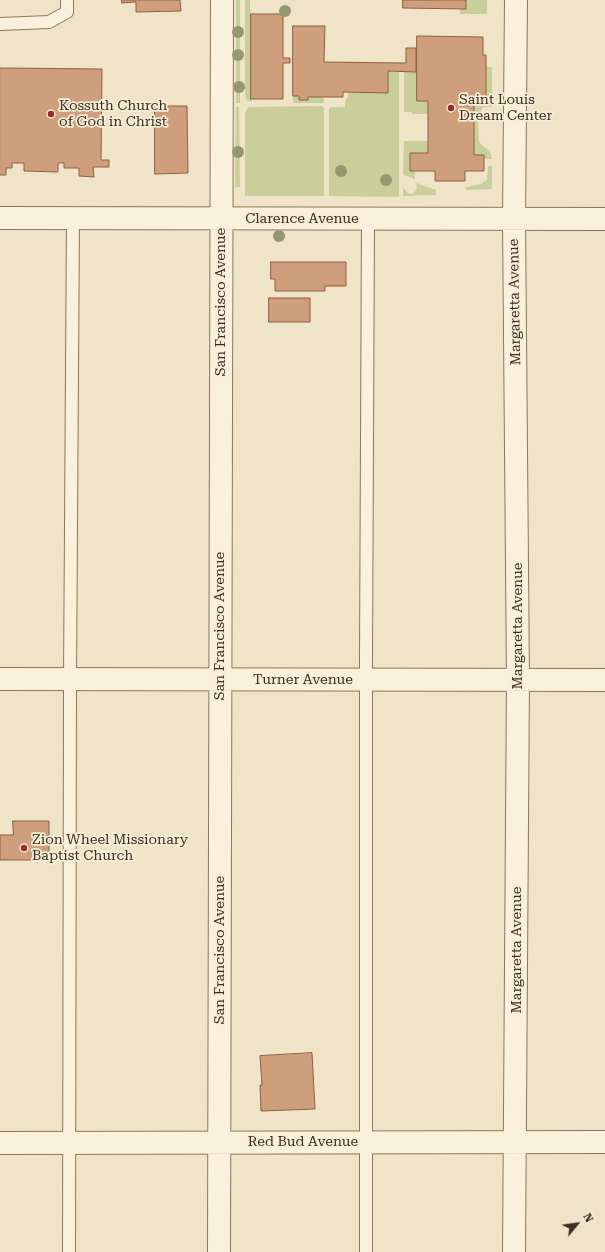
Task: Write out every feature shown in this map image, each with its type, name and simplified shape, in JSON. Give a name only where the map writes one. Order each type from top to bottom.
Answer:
[{"type":"street","name":"San Francisco Avenue","points":[[219,1252],[222,0]]},
{"type":"street","name":"Margaretta Avenue","points":[[514,1252],[518,680],[514,219],[516,0]]},
{"type":"street","name":"Clarence Avenue","points":[[0,218],[605,219]]},
{"type":"street","name":"Turner Avenue","points":[[0,679],[605,680]]},
{"type":"street","name":"Red Bud Avenue","points":[[0,1142],[605,1142]]},
{"type":"lane","points":[[0,24],[49,22],[67,12],[67,0]]},
{"type":"lane","points":[[69,1252],[70,679],[73,218]]},
{"type":"lane","points":[[366,1252],[368,219]]},
{"type":"green space","points":[[236,0],[240,0],[240,103],[236,103]]},
{"type":"green space","points":[[245,0],[250,0],[251,14],[252,102],[247,100],[245,95]]},
{"type":"green space","points":[[466,0],[487,0],[487,14],[460,14],[460,9],[466,9]]},
{"type":"green space","points":[[486,67],[492,67],[492,107],[483,107],[479,115],[479,141],[491,153],[492,159],[484,159],[474,155],[474,102],[486,102]]},
{"type":"green space","points":[[388,71],[399,72],[399,197],[329,196],[329,108],[345,107],[348,92],[388,93]]},
{"type":"green space","points":[[404,72],[416,72],[417,100],[428,101],[428,114],[412,114],[412,112],[404,112]]},
{"type":"green space","points":[[293,96],[299,96],[308,100],[308,97],[324,97],[324,102],[293,103]]},
{"type":"green space","points":[[322,106],[324,108],[324,196],[245,196],[245,113],[248,107]]},
{"type":"green space","points":[[236,107],[239,107],[240,187],[235,187]]},
{"type":"green space","points":[[404,141],[428,141],[428,153],[410,154],[410,171],[415,171],[415,179],[403,175]]},
{"type":"green space","points":[[488,166],[492,166],[492,189],[466,190],[466,187],[481,184],[487,180]]},
{"type":"green space","points":[[416,183],[436,190],[436,195],[403,196],[403,188],[409,194],[413,193],[417,187]]},
{"type":"building","points":[[122,0],[180,0],[181,11],[136,12],[136,2],[122,3]]},
{"type":"building","points":[[403,0],[466,0],[466,9],[403,8]]},
{"type":"building","points":[[251,14],[283,14],[283,58],[290,58],[290,63],[283,63],[283,99],[251,99]]},
{"type":"building","points":[[293,26],[325,26],[324,62],[406,63],[406,48],[416,48],[416,72],[388,71],[388,93],[343,92],[343,97],[308,97],[308,100],[299,100],[299,96],[293,96]]},
{"type":"building","name":"Saint Louis Dream Center","points":[[417,36],[483,37],[483,55],[486,55],[486,102],[474,102],[474,155],[484,155],[484,171],[465,171],[465,181],[435,181],[435,171],[410,171],[410,153],[428,153],[428,101],[417,101]]},
{"type":"building","name":"Kossuth Church of God in Christ","points":[[0,68],[102,69],[101,160],[109,160],[109,167],[93,167],[94,177],[79,176],[79,168],[64,168],[64,163],[58,163],[58,172],[24,171],[24,163],[12,163],[12,168],[6,168],[6,175],[0,175]]},
{"type":"building","points":[[155,106],[187,106],[188,173],[155,174]]},
{"type":"building","points":[[271,262],[346,262],[346,286],[325,286],[325,291],[275,291],[275,279],[271,279]]},
{"type":"building","points":[[269,298],[310,298],[310,322],[269,322]]},
{"type":"building","name":"Zion Wheel Missionary Baptist Church","points":[[13,821],[49,821],[49,860],[0,860],[0,835],[13,835]]},
{"type":"building","points":[[312,1053],[315,1109],[261,1111],[260,1085],[262,1085],[260,1056]]},
{"type":"place","name":"Saint Louis Dream Center","points":[[451,108]]},
{"type":"place","name":"Kossuth Church of God in Christ","points":[[51,114]]},
{"type":"place","name":"Zion Wheel Missionary Baptist Church","points":[[24,848]]}]
